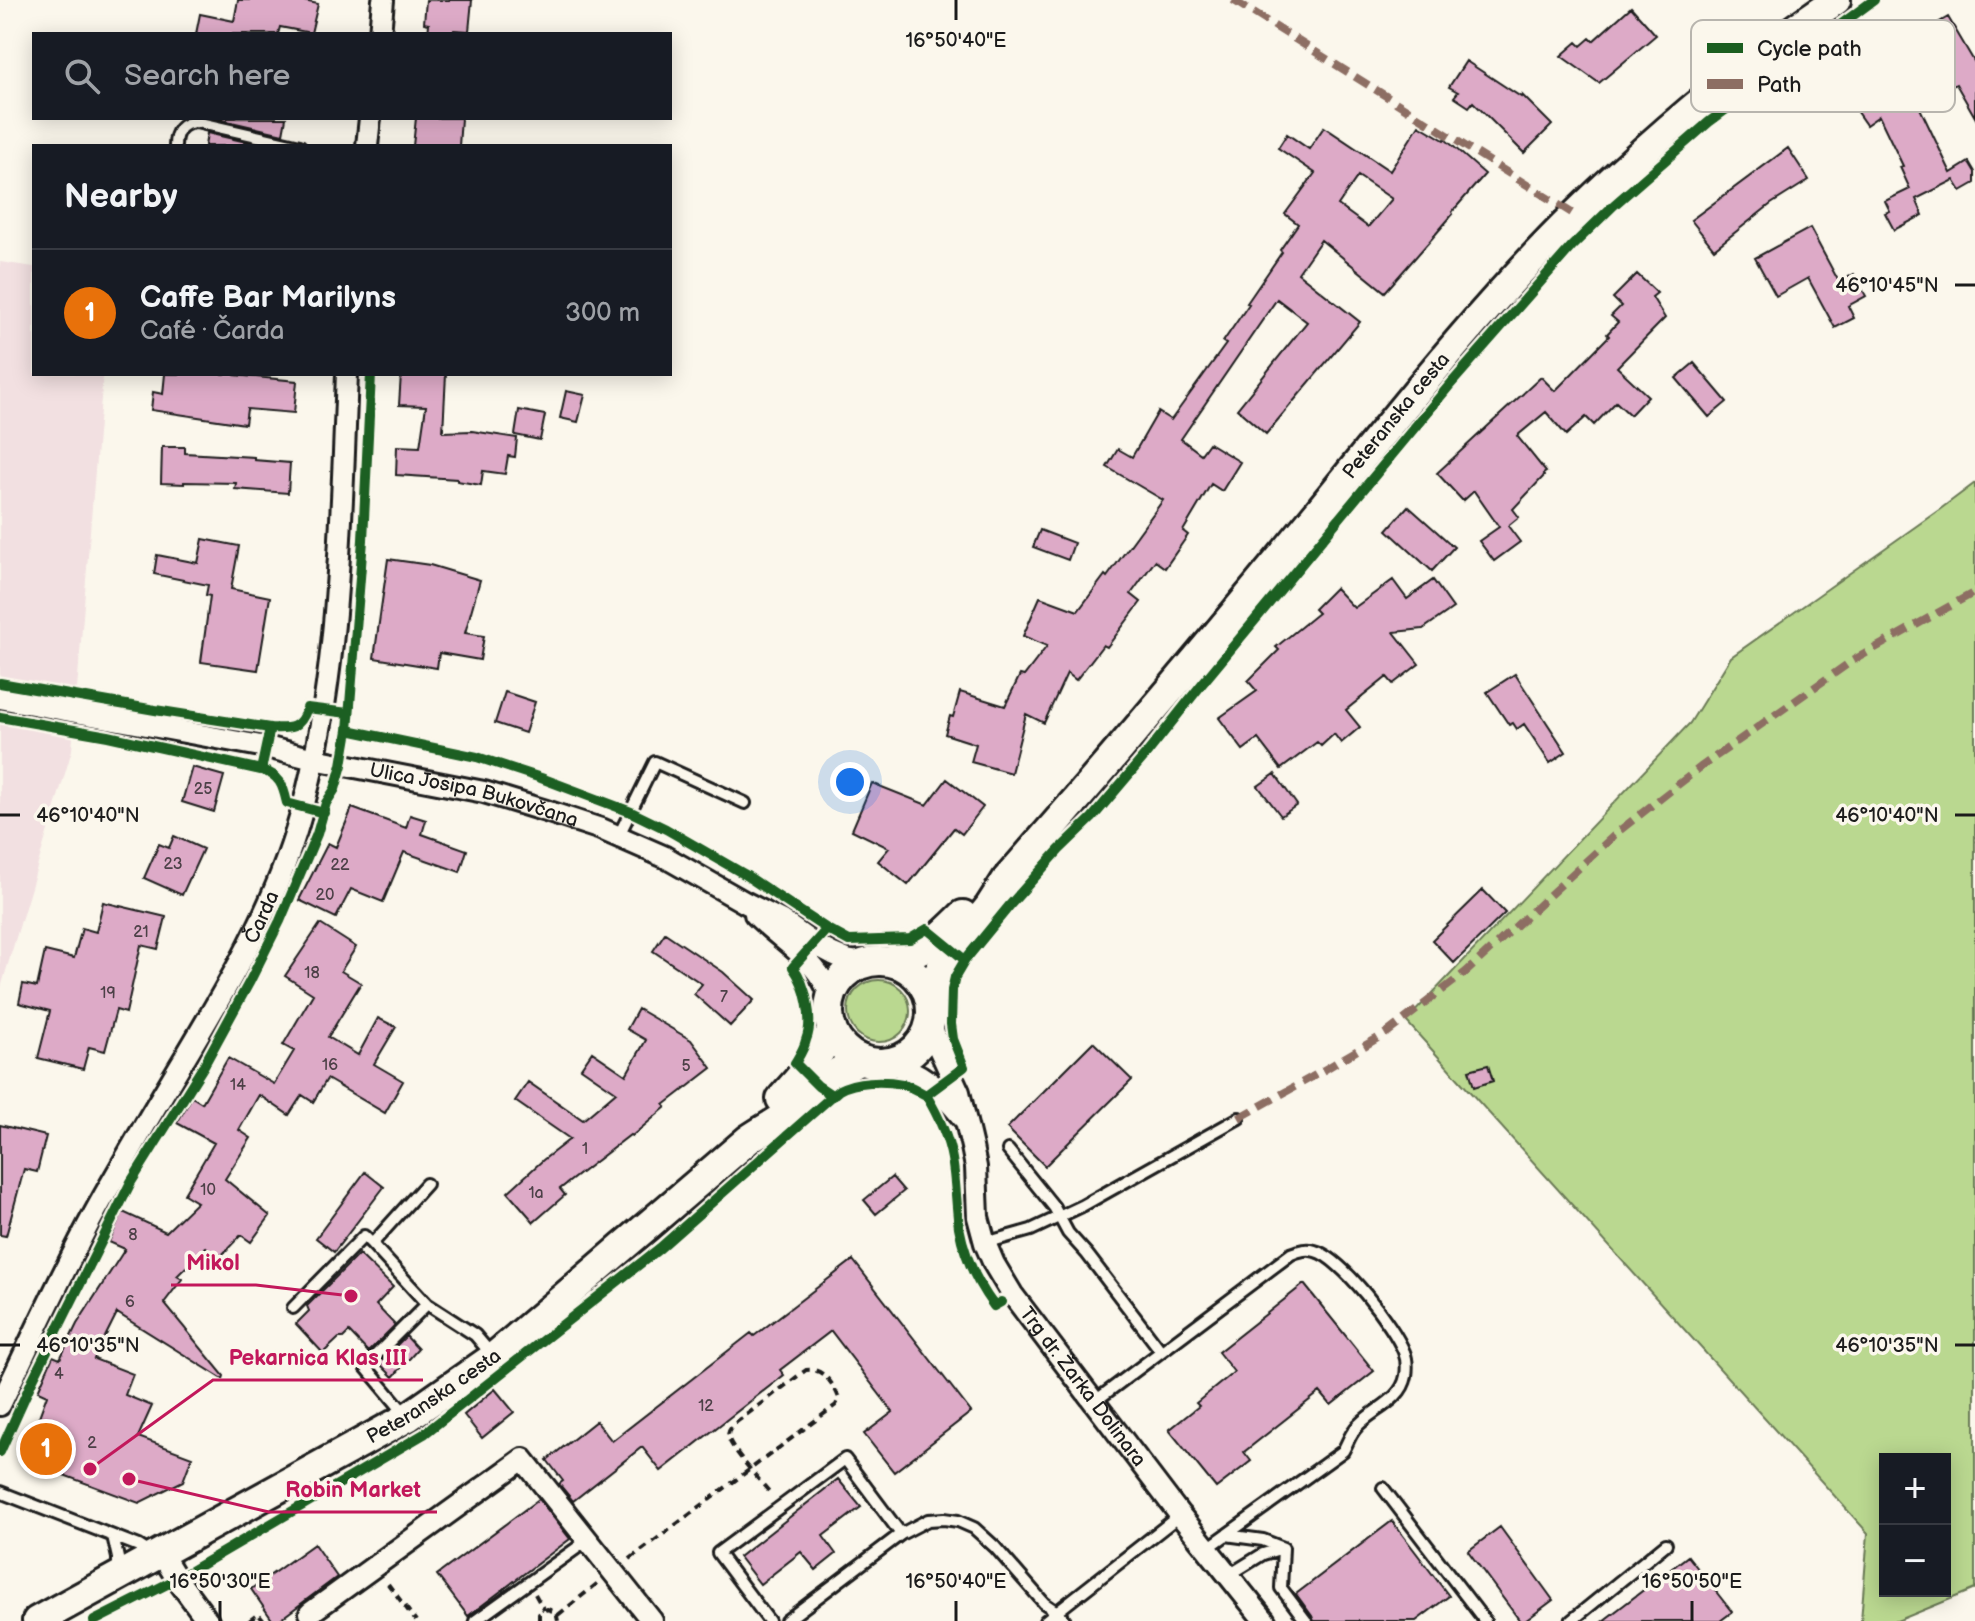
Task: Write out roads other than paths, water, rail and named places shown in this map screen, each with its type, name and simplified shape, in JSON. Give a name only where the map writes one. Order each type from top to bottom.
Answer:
[{"type":"main road","name":"Peteranska cesta","points":[[1808,20],[1836,0]]},
{"type":"main road","name":"Peteranska cesta","points":[[931,1011],[936,977],[944,963],[1007,879],[1155,709],[1400,412],[1526,266],[1575,215],[1691,111]]},
{"type":"main road","name":"Peteranska cesta","points":[[878,962],[912,956],[939,939],[1007,879]]},
{"type":"main road","points":[[878,962],[905,966],[917,975],[926,986],[931,1011],[926,1037],[903,1058],[888,1063],[860,1059],[851,1054],[839,1043],[829,1013],[831,997],[838,982],[849,970],[878,962]]},
{"type":"main road","name":"Peteranska cesta","points":[[749,1139],[805,1072],[827,1042],[832,1029]]},
{"type":"main road","name":"Peteranska cesta","points":[[37,1621],[408,1417],[494,1357],[749,1139],[787,1114],[844,1067],[860,1059]]},
{"type":"street","points":[[380,32],[383,0]]},
{"type":"street","points":[[367,144],[370,120]]},
{"type":"street","name":"Čarda","points":[[0,1405],[92,1216],[244,956],[272,899],[300,820],[324,710],[341,519],[347,376]]},
{"type":"street","name":"Ulica Josipa Bukovčana","points":[[0,698],[247,743],[484,792],[546,811],[665,857],[782,921],[833,954],[847,960],[878,962]]},
{"type":"street","name":"Ulica Josipa Bukovčana","points":[[744,902],[802,957],[822,979],[831,997]]},
{"type":"street","name":"Trg dr. Žarka Dolinara","points":[[931,1011],[937,1044],[959,1092],[976,1167],[978,1217],[994,1264],[1012,1294],[1265,1621]]},
{"type":"street","name":"Trg dr. Žarka Dolinara","points":[[888,1063],[919,1074],[936,1087],[966,1121]]},
{"type":"street","points":[[310,1613],[523,1459],[613,1572],[643,1618]]},
{"type":"street","points":[[158,1554],[208,1621]]},
{"type":"lane","points":[[175,144],[179,129],[196,122],[291,144]]},
{"type":"lane","points":[[618,837],[655,762],[745,803]]},
{"type":"lane","points":[[985,1243],[1031,1230],[1060,1216],[1239,1118]]},
{"type":"lane","points":[[1008,1150],[1060,1216],[1068,1233],[1161,1351]]},
{"type":"lane","points":[[372,1244],[426,1184]]},
{"type":"lane","points":[[293,1308],[364,1236],[427,1304],[475,1335],[494,1357]]},
{"type":"lane","points":[[1094,1402],[1291,1254],[1302,1250],[1318,1251],[1340,1266],[1381,1314],[1404,1351],[1407,1369],[1404,1384],[1389,1402],[1355,1427],[1343,1451],[1208,1548]]},
{"type":"lane","points":[[408,1417],[365,1366],[427,1304]]},
{"type":"lane","points":[[769,1621],[718,1553],[845,1459],[901,1534]]},
{"type":"lane","points":[[1383,1488],[1485,1621]]},
{"type":"lane","points":[[0,1492],[158,1554]]},
{"type":"lane","points":[[1045,1621],[1061,1616],[1180,1515]]},
{"type":"lane","points":[[786,1621],[901,1534],[928,1520],[944,1519],[974,1528],[1044,1603],[1061,1616]]},
{"type":"lane","points":[[1226,1535],[1263,1540],[1283,1548]]},
{"type":"lane","points":[[113,1536],[118,1577]]},
{"type":"lane","points":[[475,1621],[588,1540]]},
{"type":"lane","points":[[1571,1621],[1666,1544]]},
{"type":"lane","points":[[1229,1575],[1263,1554],[1283,1548]]},
{"type":"lane","points":[[1283,1548],[1281,1588],[1306,1621]]},
{"type":"place","name":"Mikol","points":[[351,1296]]},
{"type":"place","name":"Caffe Bar Marilyns","points":[[46,1449]]},
{"type":"place","name":"Pekarnica Klas III","points":[[90,1469]]},
{"type":"place","name":"Robin Market","points":[[129,1479]]}]
